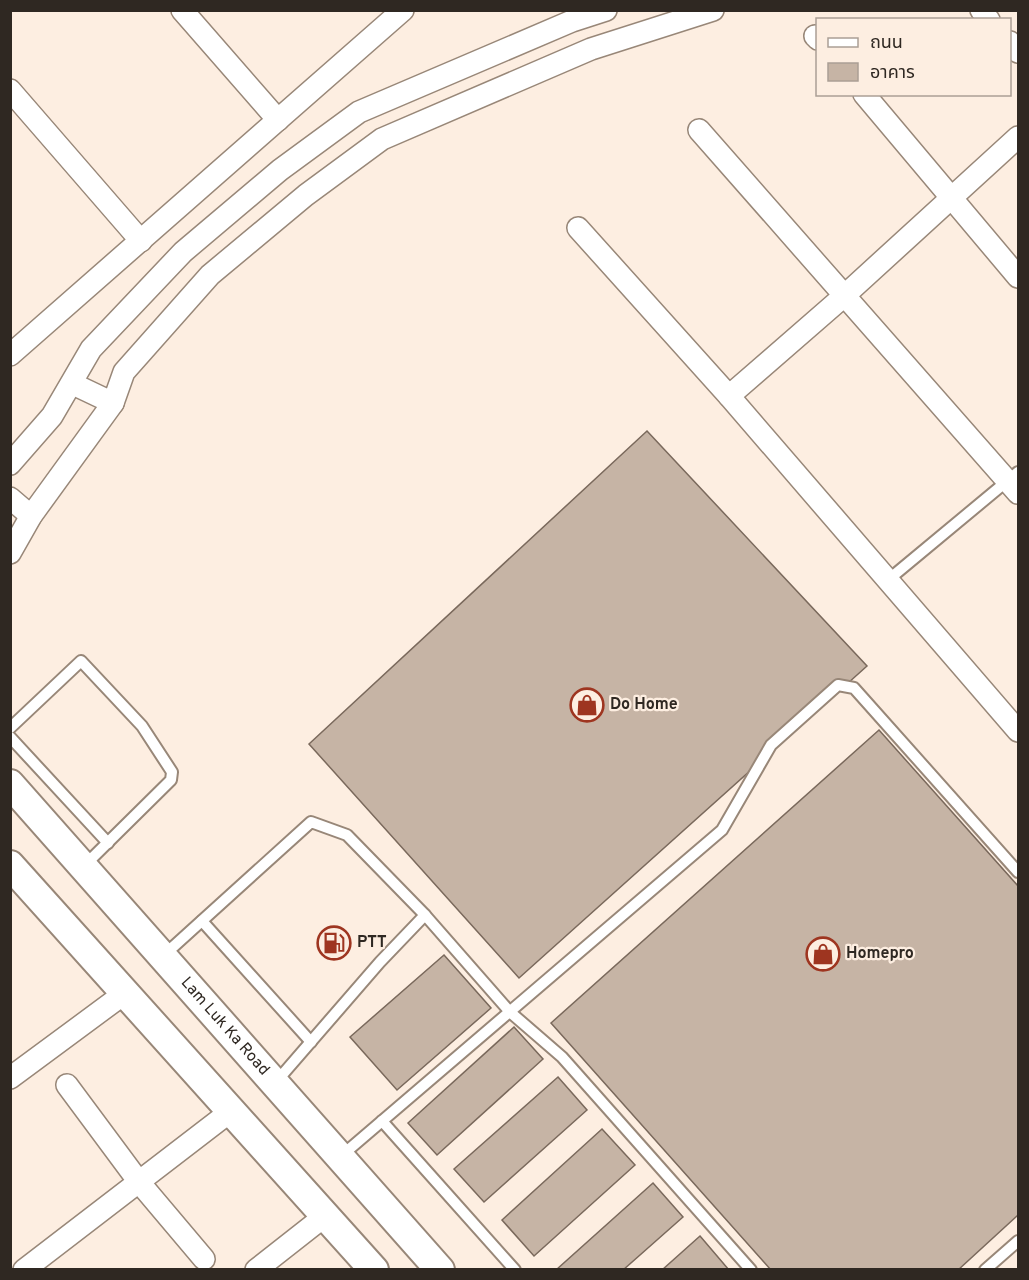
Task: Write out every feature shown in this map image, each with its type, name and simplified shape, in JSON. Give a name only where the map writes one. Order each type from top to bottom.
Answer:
[{"type":"main road","name":"Lam Luk Ka Road","points":[[10,784],[440,1269]]},
{"type":"main road","points":[[10,866],[374,1269]]},
{"type":"street","points":[[182,10],[278,120]]},
{"type":"street","points":[[10,355],[403,10]]},
{"type":"street","points":[[10,464],[52,416],[73,384],[91,349],[183,252],[280,170],[359,112],[519,42],[606,10]]},
{"type":"street","points":[[10,553],[31,516],[113,403],[124,372],[210,275],[306,195],[382,139],[591,49],[712,10]]},
{"type":"street","points":[[519,42],[535,72]]},
{"type":"street","points":[[10,90],[141,241]]},
{"type":"street","points":[[866,96],[1018,277]]},
{"type":"street","points":[[699,130],[844,296],[1015,482]]},
{"type":"street","points":[[729,396],[844,296],[1018,137]]},
{"type":"street","points":[[578,228],[729,396],[1018,731]]},
{"type":"street","points":[[73,384],[113,403]]},
{"type":"street","points":[[10,498],[31,516]]},
{"type":"street","points":[[10,1077],[125,993]]},
{"type":"street","points":[[67,1085],[139,1182],[204,1259]]},
{"type":"street","points":[[24,1269],[231,1112]]},
{"type":"street","points":[[256,1269],[326,1215]]},
{"type":"lane","points":[[888,580],[1015,482]]},
{"type":"lane","points":[[10,728],[81,661],[142,726],[174,776],[84,867]]},
{"type":"lane","points":[[340,1158],[722,830],[771,745],[838,685],[854,688],[1018,873]]},
{"type":"lane","points":[[10,737],[108,843]]},
{"type":"lane","points":[[163,956],[311,822],[347,835],[425,915],[510,1012],[562,1058],[751,1269]]},
{"type":"lane","points":[[275,1083],[380,962],[425,915]]},
{"type":"lane","points":[[202,921],[310,1042]]},
{"type":"lane","points":[[382,1120],[515,1269]]},
{"type":"lane","points":[[984,1269],[1018,1241]]},
{"type":"building","name":"Do Home","points":[[647,431],[867,666],[519,978],[309,744]]},
{"type":"building","name":"Homepro","points":[[879,730],[1018,886],[1018,1215],[958,1270],[771,1270],[551,1023]]},
{"type":"building","points":[[444,955],[491,1008],[397,1090],[350,1037]]},
{"type":"building","points":[[514,1027],[543,1059],[437,1155],[408,1123]]},
{"type":"building","points":[[558,1077],[587,1110],[484,1202],[454,1169]]},
{"type":"building","points":[[602,1129],[635,1165],[534,1256],[502,1220]]},
{"type":"building","points":[[653,1183],[683,1217],[623,1270],[556,1270]]},
{"type":"building","points":[[700,1236],[729,1270],[662,1270]]},
{"type":"place","name":"Do Home","points":[[587,705]]},
{"type":"place","name":"PTT","points":[[334,943]]},
{"type":"place","name":"Homepro","points":[[823,954]]}]
